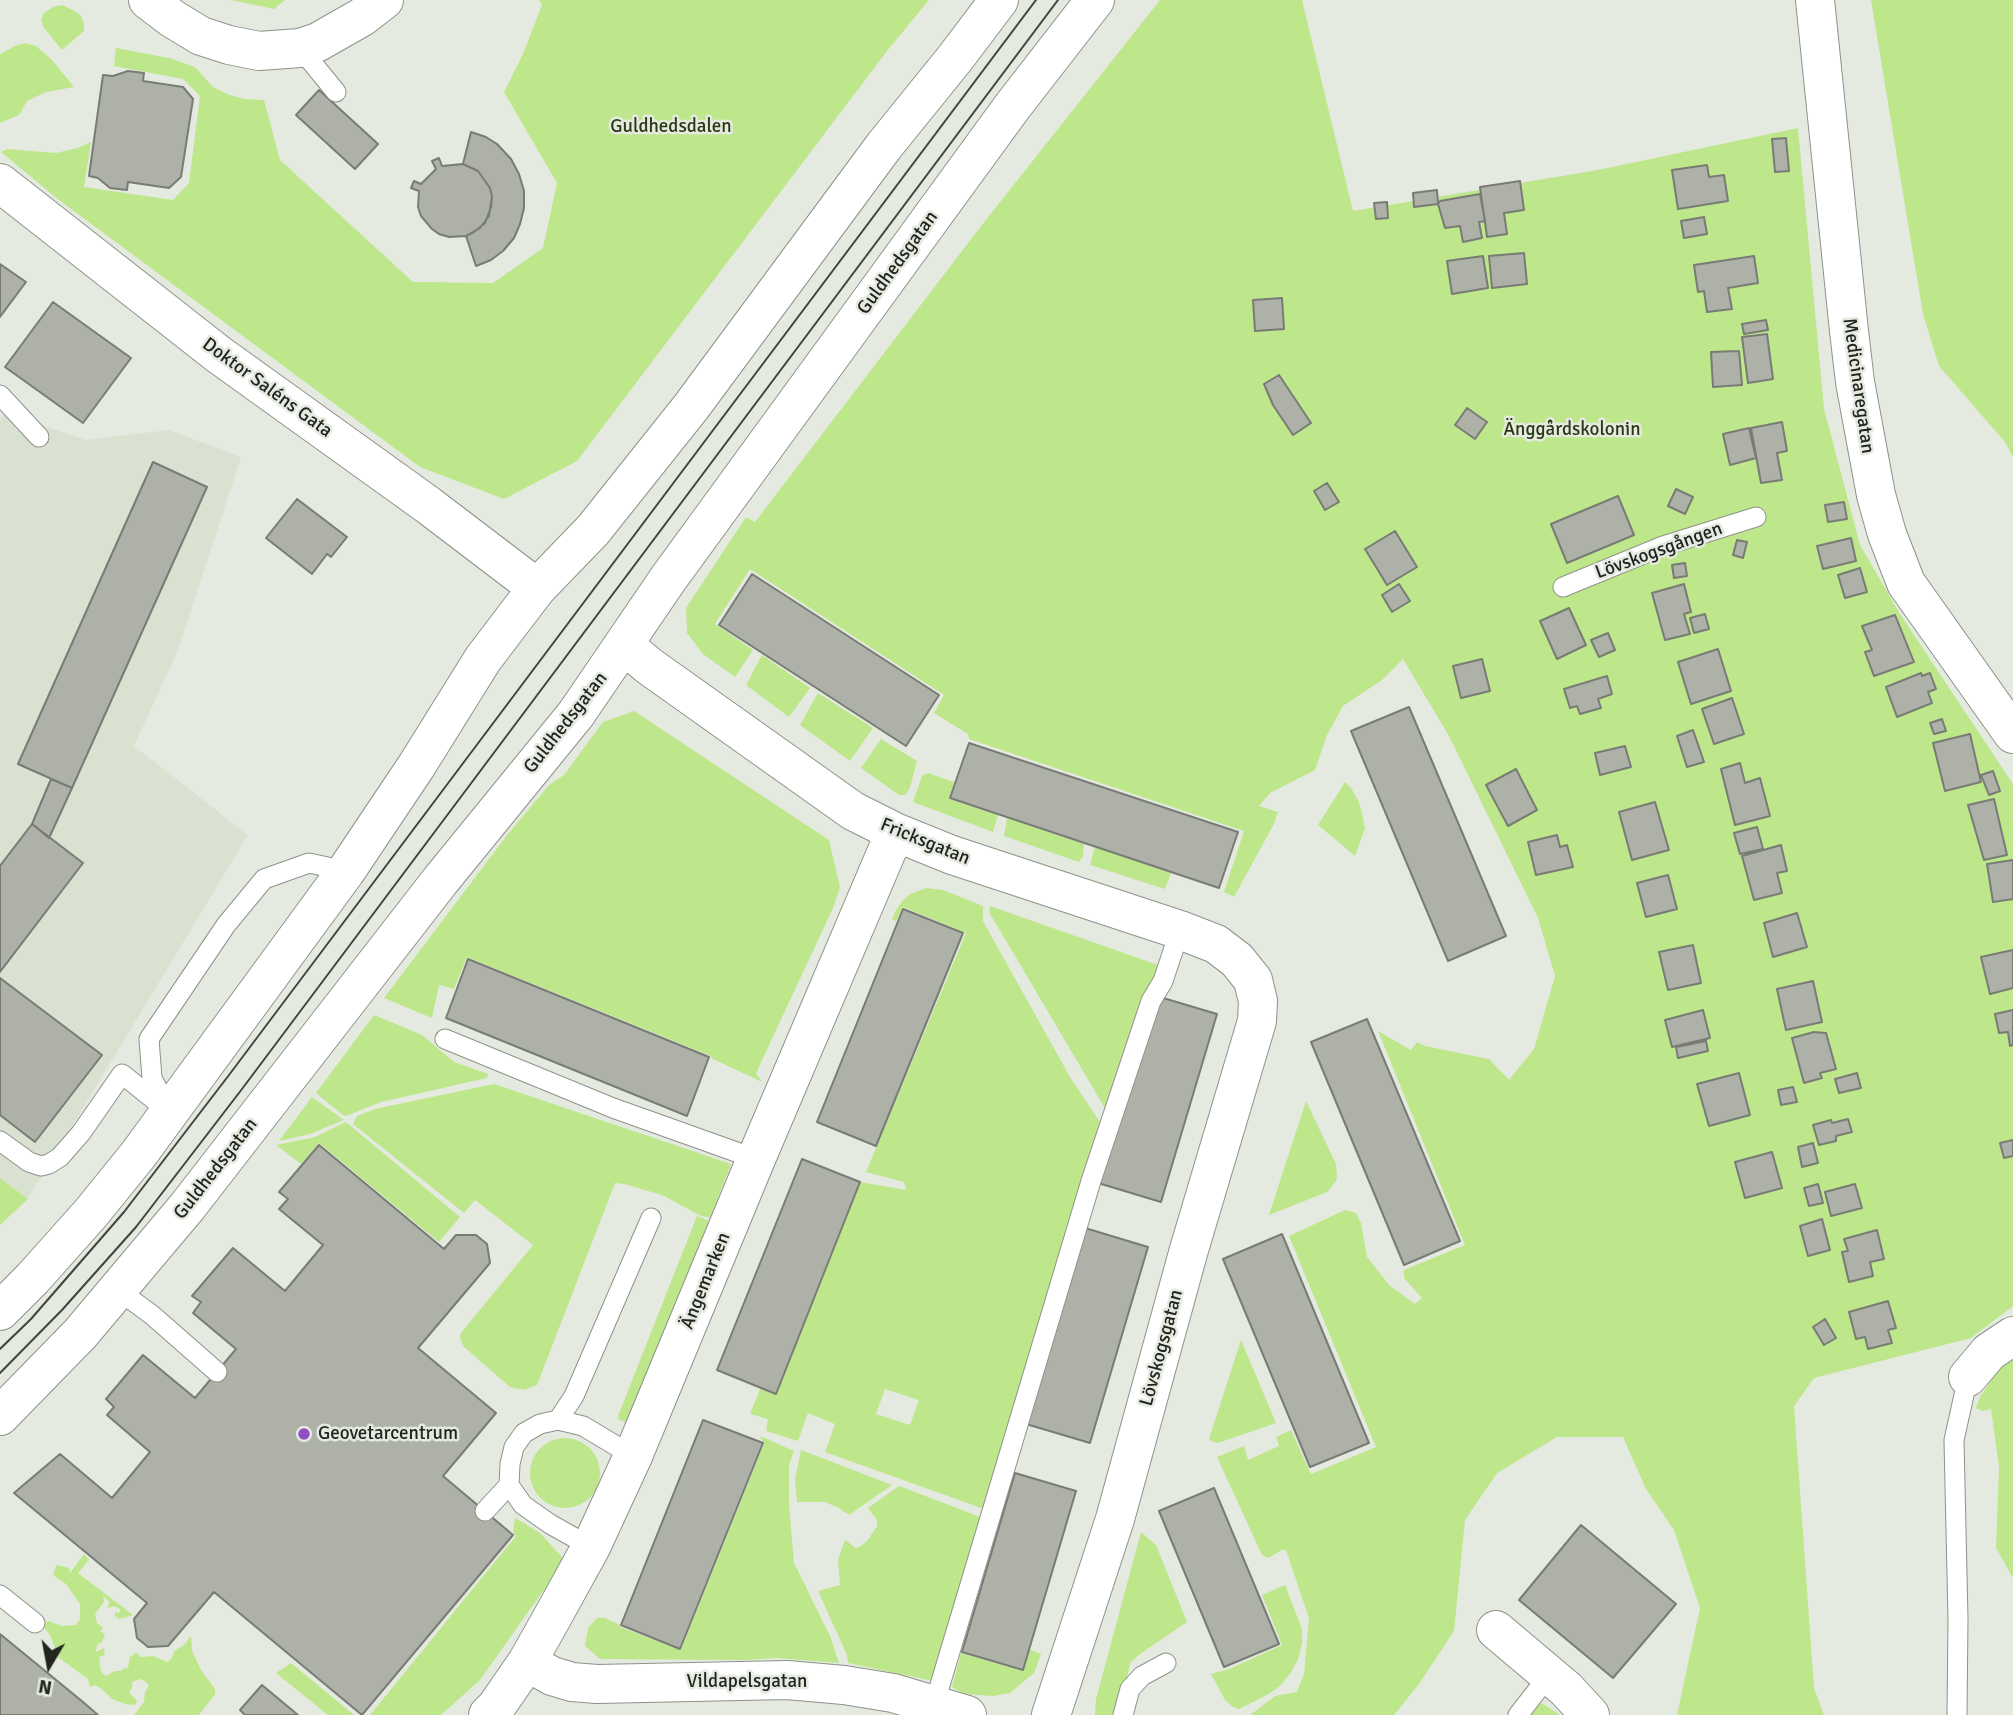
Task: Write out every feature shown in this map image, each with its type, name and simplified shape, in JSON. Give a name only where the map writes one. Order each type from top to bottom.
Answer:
[{"type":"street","points":[[148,0],[186,27],[214,41],[259,51],[300,48],[318,41],[362,17],[384,0]]},
{"type":"street","points":[[2,1309],[91,1213],[138,1155],[346,872],[483,659],[537,588],[593,530],[691,407],[884,146],[999,0]]},
{"type":"street","name":"Guldhedsgatan","points":[[2,1413],[80,1334],[118,1290],[195,1196],[440,881],[576,714],[668,579],[1004,117],[1095,0]]},
{"type":"street","name":"Medicinaregatan","points":[[1815,0],[1851,344],[1876,495],[1887,534],[1906,583],[2013,734]]},
{"type":"street","name":"Doktor Saléns Gata","points":[[0,183],[218,354],[428,505],[537,588]]},
{"type":"street","name":"Fricksgatan","points":[[624,645],[649,666],[853,811],[895,832],[952,855],[1216,944],[1237,960],[1253,980]]},
{"type":"street","name":"Ängemarken","points":[[488,1715],[527,1662],[591,1546],[634,1456],[895,832]]},
{"type":"street","name":"Lövskogsgatan","points":[[1051,1715],[1115,1519],[1188,1253],[1257,1021],[1258,1001],[1253,980]]},
{"type":"street","points":[[1968,1377],[1989,1352],[2013,1336]]},
{"type":"street","points":[[1496,1630],[1550,1674],[1590,1715]]},
{"type":"street","name":"Vildapelsgatan","points":[[527,1662],[552,1676],[572,1682],[597,1684],[787,1680],[893,1693],[951,1710]]},
{"type":"lane","points":[[300,48],[337,92]]},
{"type":"lane","points":[[0,396],[39,437]]},
{"type":"lane","name":"Lövskogsgången","points":[[1563,587],[1663,546],[1756,517]]},
{"type":"lane","points":[[169,1111],[152,1078],[149,1040],[226,925],[264,879],[309,863],[346,872]]},
{"type":"lane","points":[[951,1710],[1091,1181],[1151,1001],[1163,981],[1180,930]]},
{"type":"lane","points":[[445,1039],[613,1108],[756,1159]]},
{"type":"lane","points":[[0,1141],[29,1162],[41,1166],[49,1164],[60,1157],[81,1133],[122,1074],[169,1111]]},
{"type":"lane","points":[[558,1420],[574,1396],[651,1218]]},
{"type":"lane","points":[[118,1290],[152,1315],[216,1373]]},
{"type":"lane","points":[[1957,1715],[1954,1440],[1968,1377]]},
{"type":"lane","points":[[591,1546],[550,1524],[523,1505],[509,1485],[514,1447],[524,1433],[540,1424],[558,1420],[583,1426],[634,1456]]},
{"type":"lane","points":[[485,1511],[509,1485]]},
{"type":"lane","points":[[0,1595],[34,1623]]},
{"type":"lane","points":[[1123,1715],[1130,1689],[1142,1676],[1166,1663]]},
{"type":"lane","points":[[1518,1715],[1550,1674]]},
{"type":"shaded area","points":[[5,413],[86,440],[169,430],[241,457],[178,650],[134,746],[248,835],[28,1199],[0,1178],[0,420]]},
{"type":"green space","points":[[231,0],[285,0],[274,9]]},
{"type":"green space","name":"Guldhedsdalen","points":[[539,0],[929,0],[887,51],[577,461],[504,499],[420,467],[59,200],[1,152],[7,149],[56,153],[91,142],[84,187],[173,200],[189,183],[200,96],[183,79],[114,66],[116,48],[169,58],[195,67],[213,87],[227,94],[244,99],[264,100],[280,160],[413,282],[493,283],[543,248],[557,183],[504,92],[523,54],[542,5]]},
{"type":"green space","name":"Änggårdskolonin","points":[[1160,0],[1302,0],[1353,211],[1598,170],[1798,128],[1824,409],[1860,545],[1900,614],[2013,784],[2013,1306],[1971,1338],[1814,1378],[1794,1406],[1814,1688],[1824,1715],[1677,1715],[1700,1608],[1674,1530],[1646,1489],[1623,1437],[1557,1437],[1497,1473],[1465,1520],[1454,1631],[1419,1684],[1394,1715],[1250,1715],[1275,1696],[1297,1692],[1304,1674],[1309,1618],[1286,1550],[1268,1558],[1262,1555],[1217,1457],[1244,1446],[1248,1460],[1279,1446],[1276,1437],[1291,1430],[1311,1474],[1376,1447],[1289,1236],[1345,1210],[1356,1213],[1361,1223],[1367,1257],[1389,1285],[1415,1304],[1422,1298],[1404,1278],[1404,1270],[1465,1245],[1378,1031],[1411,1050],[1417,1042],[1489,1059],[1509,1080],[1534,1049],[1555,976],[1538,918],[1449,736],[1403,659],[1382,680],[1343,706],[1327,735],[1315,770],[1270,793],[1259,806],[1278,812],[1234,897],[1224,892],[1244,831],[969,739],[968,734],[934,713],[944,695],[750,569],[715,624],[753,650],[735,677],[703,654],[687,633],[686,608],[746,517],[755,522],[978,230]]},
{"type":"green space","points":[[1871,0],[2013,0],[2013,457],[2005,442],[1939,366],[1923,314]]},
{"type":"green space","points":[[62,5],[81,16],[84,31],[62,50],[44,28],[41,20],[44,13]]},
{"type":"green space","points":[[25,43],[36,46],[53,61],[74,87],[46,92],[27,101],[19,115],[0,123],[0,54]]},
{"type":"green space","points":[[762,655],[810,688],[789,717],[746,685]]},
{"type":"green space","points":[[818,693],[873,728],[850,761],[800,725]]},
{"type":"green space","points":[[634,711],[829,840],[840,887],[833,908],[756,1073],[762,1082],[711,1056],[467,957],[454,989],[439,985],[432,1018],[384,998],[508,834],[549,785],[564,775],[603,722]]},
{"type":"green space","points":[[881,739],[917,761],[910,788],[905,795],[899,795],[861,768]]},
{"type":"green space","points":[[928,773],[954,782],[949,799],[998,815],[993,832],[913,802],[922,776]]},
{"type":"green space","points":[[1345,782],[1359,802],[1365,828],[1355,856],[1318,825]]},
{"type":"green space","points":[[1007,818],[1084,844],[1083,856],[1079,862],[1004,836]]},
{"type":"green space","points":[[1095,847],[1171,873],[1165,889],[1090,865]]},
{"type":"green space","points":[[926,888],[943,890],[983,906],[983,921],[1070,1077],[1102,1125],[984,1509],[825,1452],[835,1424],[808,1413],[798,1441],[766,1431],[768,1419],[750,1414],[761,1387],[776,1393],[860,1182],[906,1190],[904,1182],[866,1172],[966,933],[903,907],[896,921],[892,920],[896,910],[910,894]],"holes":[[[885,1389],[919,1400],[910,1425],[876,1414]]]},
{"type":"green space","points":[[990,906],[1158,965],[1155,979],[1143,994],[1109,1115],[989,912]]},
{"type":"green space","points":[[374,1015],[422,1035],[454,1062],[488,1074],[487,1078],[381,1102],[343,1115],[316,1093]]},
{"type":"green space","points":[[494,1084],[731,1164],[710,1218],[662,1195],[615,1183],[537,1385],[524,1390],[510,1387],[463,1346],[460,1337],[533,1245],[475,1200],[464,1213],[353,1124],[357,1116],[375,1109]]},
{"type":"green space","points":[[312,1097],[344,1120],[310,1134],[279,1141]]},
{"type":"green space","points":[[1306,1101],[1336,1164],[1336,1181],[1327,1192],[1269,1215]]},
{"type":"green space","points":[[346,1122],[460,1217],[439,1242],[319,1143],[301,1164],[276,1145],[315,1137]]},
{"type":"green space","points":[[0,1178],[28,1199],[0,1225]]},
{"type":"green space","points":[[697,1216],[709,1221],[629,1418],[625,1422],[619,1420],[618,1416]]},
{"type":"green space","points":[[1241,1340],[1276,1423],[1218,1443],[1213,1442],[1209,1439]]},
{"type":"green space","points":[[2013,1355],[2013,1578],[1996,1548],[1999,1467],[1991,1409],[1982,1411],[1976,1408],[1980,1397],[2004,1362]]},
{"type":"green space","points":[[760,1436],[794,1451],[789,1465],[789,1504],[794,1563],[830,1636],[839,1663],[777,1658],[600,1659],[585,1646],[588,1628],[597,1618],[605,1618],[620,1627],[681,1650],[764,1444]]},
{"type":"green space","points":[[565,1438],[590,1448],[600,1473],[590,1498],[565,1508],[540,1498],[530,1473],[540,1448]]},
{"type":"green space","points":[[801,1450],[892,1485],[849,1515],[825,1502],[797,1502],[795,1479]]},
{"type":"green space","points":[[899,1486],[983,1518],[933,1681],[848,1663],[847,1655],[818,1591],[840,1585],[838,1560],[845,1540],[856,1548],[868,1540],[877,1526],[877,1520],[868,1508]]},
{"type":"green space","points":[[515,1518],[540,1533],[564,1559],[480,1680],[441,1715],[370,1715],[516,1536],[513,1532]]},
{"type":"green space","points":[[1141,1532],[1156,1545],[1187,1622],[1130,1663],[1120,1715],[1095,1715],[1096,1699]]},
{"type":"green space","points":[[84,1554],[89,1560],[78,1573],[133,1615],[119,1619],[115,1612],[120,1613],[120,1609],[114,1606],[108,1608],[109,1601],[103,1596],[104,1602],[95,1614],[97,1623],[103,1628],[100,1631],[105,1634],[102,1642],[97,1645],[96,1652],[104,1648],[105,1655],[99,1657],[101,1672],[106,1676],[128,1668],[130,1656],[135,1652],[141,1657],[153,1656],[167,1662],[174,1651],[184,1645],[191,1636],[192,1651],[201,1670],[215,1689],[215,1694],[199,1715],[134,1715],[144,1702],[149,1686],[146,1682],[140,1679],[132,1682],[129,1693],[137,1701],[135,1705],[126,1704],[112,1699],[95,1685],[90,1687],[88,1679],[59,1658],[50,1635],[42,1625],[48,1621],[62,1626],[76,1625],[80,1619],[80,1604],[66,1584],[53,1575],[57,1565],[69,1568],[70,1573]]},
{"type":"green space","points":[[1285,1585],[1302,1629],[1299,1657],[1282,1684],[1269,1694],[1239,1709],[1233,1707],[1225,1700],[1211,1674],[1229,1669],[1282,1645],[1262,1595]]},
{"type":"green space","points":[[1029,1649],[1041,1654],[1034,1673],[1010,1693],[993,1696],[964,1694],[952,1687],[961,1653],[1022,1671]]},
{"type":"green space","points":[[291,1663],[354,1715],[328,1715],[276,1673]]},
{"type":"green space","points":[[1531,1703],[1543,1704],[1560,1715],[1523,1715]]},
{"type":"building","points":[[128,71],[144,73],[143,81],[183,87],[193,99],[181,177],[169,188],[128,182],[127,190],[110,188],[98,178],[89,176],[103,75],[113,76]]},
{"type":"building","points":[[319,90],[378,144],[355,169],[296,115]]},
{"type":"building","points":[[471,132],[497,144],[511,159],[524,191],[524,208],[514,238],[491,260],[476,266],[466,236],[485,223],[492,197],[490,188],[478,171],[463,164]]},
{"type":"building","points":[[1786,138],[1789,171],[1775,172],[1772,139]]},
{"type":"building","points":[[439,158],[442,166],[463,164],[478,171],[490,188],[492,197],[489,216],[480,228],[466,236],[449,237],[432,229],[421,216],[418,207],[419,191],[411,188],[414,181],[421,184],[436,169],[432,161]]},
{"type":"building","points":[[1707,165],[1709,177],[1724,175],[1728,201],[1678,209],[1672,170]]},
{"type":"building","points":[[1520,181],[1524,210],[1504,213],[1507,234],[1487,237],[1480,187]]},
{"type":"building","points":[[1437,190],[1438,204],[1414,207],[1413,193]]},
{"type":"building","points":[[1480,194],[1485,221],[1479,222],[1482,238],[1463,242],[1460,226],[1445,228],[1438,204],[1440,201]]},
{"type":"building","points":[[1387,202],[1388,218],[1376,219],[1374,203]]},
{"type":"building","points":[[1704,217],[1707,234],[1684,238],[1681,221]]},
{"type":"building","points":[[1524,253],[1527,284],[1492,288],[1489,256]]},
{"type":"building","points":[[1483,256],[1488,288],[1452,294],[1447,261]]},
{"type":"building","points":[[1754,256],[1758,283],[1728,288],[1732,309],[1707,312],[1704,291],[1698,292],[1694,265]]},
{"type":"building","points":[[0,264],[26,282],[0,317]]},
{"type":"building","points":[[1282,298],[1284,329],[1255,331],[1253,300]]},
{"type":"building","points":[[53,302],[131,358],[83,423],[5,367]]},
{"type":"building","points":[[1766,320],[1768,330],[1744,334],[1742,324]]},
{"type":"building","points":[[1767,334],[1773,379],[1748,383],[1742,337]]},
{"type":"building","points":[[1739,351],[1742,385],[1713,387],[1711,352]]},
{"type":"building","points":[[1279,375],[1311,423],[1293,435],[1273,405],[1264,384]]},
{"type":"building","points":[[1467,408],[1487,422],[1475,439],[1455,425]]},
{"type":"building","points":[[1782,422],[1787,451],[1777,453],[1782,480],[1761,483],[1751,428]]},
{"type":"building","points":[[1749,428],[1756,458],[1730,465],[1723,434]]},
{"type":"building","points":[[153,462],[207,487],[72,788],[18,764]]},
{"type":"building","points":[[1327,483],[1339,502],[1325,510],[1314,491]]},
{"type":"building","points":[[1676,489],[1693,497],[1685,514],[1668,506]]},
{"type":"building","points":[[1618,496],[1634,535],[1567,563],[1551,524]]},
{"type":"building","points":[[297,499],[347,537],[331,557],[327,554],[312,574],[266,538]]},
{"type":"building","points":[[1844,502],[1847,519],[1828,522],[1825,505]]},
{"type":"building","points":[[1395,531],[1417,567],[1387,585],[1365,549]]},
{"type":"building","points":[[1851,538],[1856,561],[1823,569],[1817,546]]},
{"type":"building","points":[[1737,540],[1747,542],[1743,558],[1733,555]]},
{"type":"building","points":[[1685,563],[1687,576],[1674,578],[1672,565]]},
{"type":"building","points":[[1860,568],[1867,592],[1845,598],[1838,575]]},
{"type":"building","points":[[752,574],[939,695],[906,746],[719,625]]},
{"type":"building","points":[[1399,584],[1410,601],[1392,612],[1382,595]]},
{"type":"building","points":[[1684,584],[1691,612],[1684,614],[1690,634],[1665,640],[1652,593]]},
{"type":"building","points":[[1569,608],[1586,645],[1557,659],[1540,621]]},
{"type":"building","points":[[1705,614],[1709,629],[1694,633],[1690,618]]},
{"type":"building","points":[[1895,615],[1914,662],[1874,676],[1865,652],[1872,650],[1862,626]]},
{"type":"building","points":[[1608,633],[1615,650],[1599,657],[1591,640]]},
{"type":"building","points":[[1718,649],[1731,691],[1691,704],[1678,662]]},
{"type":"building","points":[[1482,659],[1490,691],[1461,698],[1453,666]]},
{"type":"building","points":[[1921,673],[1922,676],[1930,673],[1936,689],[1928,692],[1932,703],[1897,717],[1886,687]]},
{"type":"building","points":[[1607,676],[1612,694],[1598,699],[1601,708],[1580,714],[1577,706],[1570,708],[1564,689]]},
{"type":"building","points":[[1732,698],[1744,734],[1714,744],[1702,709]]},
{"type":"building","points":[[1409,707],[1506,936],[1448,961],[1351,731]]},
{"type":"building","points":[[1942,719],[1946,731],[1934,734],[1930,723]]},
{"type":"building","points":[[1693,730],[1704,762],[1687,767],[1677,736]]},
{"type":"building","points":[[1970,734],[1981,782],[1945,791],[1933,743]]},
{"type":"building","points":[[969,743],[1238,832],[1219,888],[950,798]]},
{"type":"building","points":[[1625,746],[1631,767],[1600,775],[1595,753]]},
{"type":"building","points":[[1740,763],[1745,783],[1760,778],[1770,816],[1735,825],[1721,769]]},
{"type":"building","points":[[1516,769],[1537,810],[1508,826],[1486,785]]},
{"type":"building","points":[[1993,771],[2000,791],[1989,795],[1981,775]]},
{"type":"building","points":[[51,779],[72,788],[49,838],[32,824]]},
{"type":"building","points":[[1994,799],[2007,855],[1984,860],[1968,805]]},
{"type":"building","points":[[1655,802],[1669,850],[1632,860],[1619,812]]},
{"type":"building","points":[[32,824],[83,863],[0,972],[0,866]]},
{"type":"building","points":[[1757,827],[1763,849],[1740,854],[1734,833]]},
{"type":"building","points":[[1557,835],[1560,847],[1567,845],[1573,867],[1536,875],[1528,842]]},
{"type":"building","points":[[1781,845],[1787,871],[1777,873],[1782,893],[1754,900],[1742,856]]},
{"type":"building","points":[[2013,860],[2013,899],[1993,902],[1987,864]]},
{"type":"building","points":[[1668,875],[1677,909],[1646,917],[1637,883]]},
{"type":"building","points":[[903,909],[963,933],[876,1146],[817,1122]]},
{"type":"building","points":[[1797,913],[1807,947],[1773,957],[1764,923]]},
{"type":"building","points":[[1693,945],[1701,983],[1668,990],[1659,952]]},
{"type":"building","points":[[2013,950],[2013,988],[1990,994],[1981,957]]},
{"type":"building","points":[[468,959],[709,1057],[687,1116],[446,1018]]},
{"type":"building","points":[[0,978],[102,1055],[35,1142],[0,1115]]},
{"type":"building","points":[[1813,981],[1822,1022],[1786,1030],[1777,989]]},
{"type":"building","points":[[1153,995],[1217,1014],[1161,1202],[1098,1183]]},
{"type":"building","points":[[1703,1010],[1710,1038],[1672,1047],[1665,1020]]},
{"type":"building","points":[[2013,1010],[2013,1045],[2010,1046],[2008,1032],[1999,1033],[1995,1014]]},
{"type":"building","points":[[1367,1019],[1460,1241],[1404,1265],[1311,1042]]},
{"type":"building","points":[[1814,1032],[1826,1033],[1836,1069],[1820,1073],[1822,1078],[1804,1083],[1792,1038]]},
{"type":"building","points":[[1706,1041],[1708,1051],[1678,1058],[1676,1047]]},
{"type":"building","points":[[1739,1073],[1750,1115],[1709,1126],[1697,1084]]},
{"type":"building","points":[[1857,1073],[1861,1088],[1839,1093],[1835,1079]]},
{"type":"building","points":[[1793,1087],[1797,1102],[1781,1105],[1778,1090]]},
{"type":"building","points":[[1848,1119],[1852,1132],[1836,1136],[1836,1141],[1819,1145],[1813,1125]]},
{"type":"building","points":[[2013,1140],[2013,1156],[2004,1158],[2000,1143]]},
{"type":"building","points":[[1813,1143],[1818,1163],[1802,1167],[1798,1147]]},
{"type":"building","name":"Geovetarcentrum","points":[[319,1145],[444,1249],[456,1235],[476,1235],[487,1244],[490,1263],[418,1348],[496,1413],[443,1476],[513,1535],[362,1715],[214,1592],[168,1646],[148,1647],[137,1638],[134,1619],[147,1603],[14,1493],[60,1454],[112,1498],[150,1452],[107,1415],[114,1407],[106,1399],[143,1355],[195,1398],[236,1349],[193,1313],[201,1302],[192,1296],[233,1248],[285,1291],[323,1245],[279,1209],[288,1199],[279,1192]]},
{"type":"building","points":[[1772,1152],[1782,1188],[1745,1198],[1735,1162]]},
{"type":"building","points":[[802,1159],[860,1182],[776,1394],[717,1370]]},
{"type":"building","points":[[1818,1184],[1823,1203],[1809,1206],[1804,1188]]},
{"type":"building","points":[[1855,1184],[1862,1208],[1831,1216],[1825,1192]]},
{"type":"building","points":[[1822,1219],[1830,1250],[1808,1256],[1800,1226]]},
{"type":"building","points":[[1085,1228],[1148,1247],[1090,1443],[1026,1424]]},
{"type":"building","points":[[1877,1230],[1884,1259],[1870,1262],[1873,1276],[1849,1282],[1842,1252],[1848,1251],[1844,1239]]},
{"type":"building","points":[[1282,1234],[1369,1443],[1310,1467],[1223,1259]]},
{"type":"building","points":[[1888,1301],[1896,1328],[1888,1330],[1892,1343],[1868,1349],[1865,1337],[1856,1339],[1849,1312]]},
{"type":"building","points":[[1825,1319],[1836,1338],[1824,1345],[1813,1327]]},
{"type":"building","points":[[703,1420],[763,1443],[680,1649],[621,1625]]},
{"type":"building","points":[[1015,1473],[1076,1491],[1023,1670],[962,1652]]},
{"type":"building","points":[[1214,1488],[1279,1644],[1224,1667],[1159,1511]]},
{"type":"building","points":[[1581,1525],[1676,1604],[1613,1678],[1519,1600]]},
{"type":"building","points":[[0,1634],[83,1702],[98,1715],[0,1715]]},
{"type":"building","points":[[262,1685],[298,1715],[245,1715],[240,1710]]},
{"type":"tram line","points":[[0,1349],[31,1319],[124,1212],[1036,0]]},
{"type":"tram line","points":[[0,1373],[62,1310],[136,1227],[1058,0]]},
{"type":"place","name":"Geovetarcentrum","points":[[304,1434]]}]
